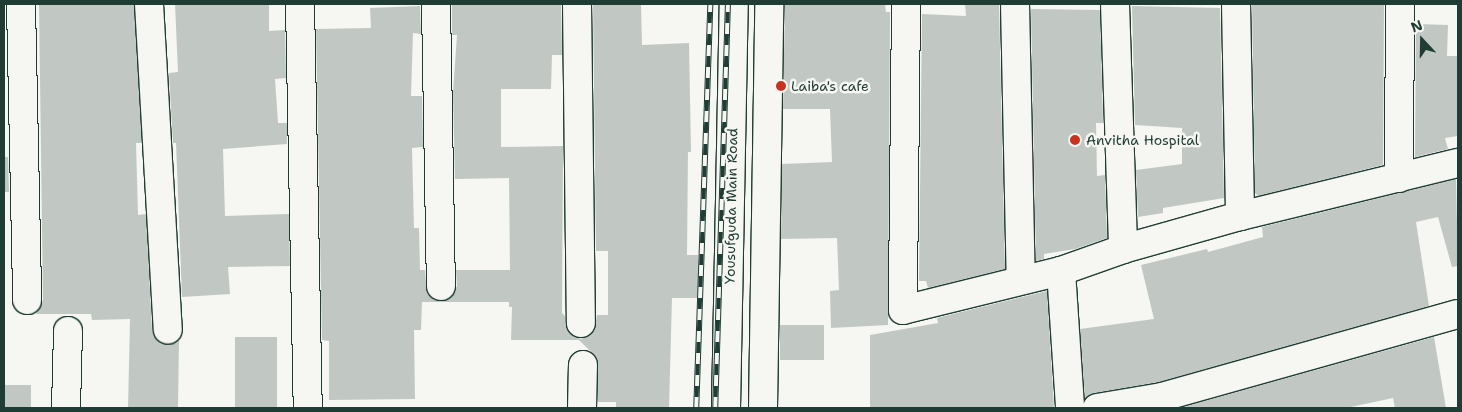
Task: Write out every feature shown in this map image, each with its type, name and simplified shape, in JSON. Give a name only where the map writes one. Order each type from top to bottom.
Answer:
[{"type":"street","points":[[21,4],[28,300]]},
{"type":"street","points":[[149,4],[168,329]]},
{"type":"street","points":[[300,4],[308,408]]},
{"type":"street","points":[[436,4],[441,286]]},
{"type":"street","points":[[577,4],[581,323]]},
{"type":"street","name":"Yousufguda Main Road","points":[[726,408],[734,4]]},
{"type":"street","points":[[763,408],[769,4]]},
{"type":"street","points":[[906,4],[903,310],[1061,271],[1123,249],[1240,216],[1458,163]]},
{"type":"street","points":[[1015,4],[1021,280]]},
{"type":"street","points":[[1115,4],[1123,249]]},
{"type":"street","points":[[1236,4],[1240,216]]},
{"type":"street","points":[[1400,4],[1400,178]]},
{"type":"street","points":[[1061,271],[1070,408]]},
{"type":"street","points":[[1097,408],[1162,398],[1458,314]]},
{"type":"street","points":[[66,408],[68,331]]},
{"type":"street","points":[[582,364],[582,408]]},
{"type":"building","points":[[39,4],[134,4],[142,143],[136,143],[138,215],[146,214],[152,330],[161,343],[169,345],[179,340],[178,408],[128,408],[130,319],[92,320],[91,314],[36,314],[43,300]]},
{"type":"building","points":[[175,4],[269,4],[269,31],[285,30],[286,78],[275,79],[278,123],[287,123],[287,144],[223,149],[225,216],[289,214],[290,266],[228,267],[230,294],[182,297],[176,143],[173,143],[169,73],[178,72]]},
{"type":"building","points":[[452,4],[561,4],[562,55],[552,55],[551,89],[501,89],[501,147],[563,146],[562,313],[565,316],[568,331],[581,339],[594,331],[597,315],[608,315],[608,251],[596,251],[593,4],[641,4],[642,45],[689,43],[691,152],[688,152],[687,255],[698,255],[698,298],[672,298],[669,408],[616,408],[616,402],[598,402],[596,357],[579,340],[511,340],[512,307],[509,307],[509,302],[422,302],[421,330],[414,330],[415,399],[329,400],[329,341],[322,340],[316,29],[371,28],[370,8],[420,6],[421,34],[413,33],[411,96],[422,96],[423,147],[412,148],[414,228],[419,228],[420,270],[425,270],[427,294],[434,300],[449,299],[457,286],[456,270],[510,270],[509,178],[455,179],[453,93],[457,35],[452,35]]},
{"type":"building","points":[[785,4],[885,4],[886,12],[890,12],[888,325],[831,328],[830,291],[839,290],[837,238],[781,239],[782,164],[832,162],[830,109],[783,109]]},
{"type":"building","points":[[965,4],[999,4],[1005,269],[928,288],[926,281],[919,281],[922,14],[966,16]]},
{"type":"building","points":[[1252,4],[1384,4],[1383,165],[1258,196],[1255,193]]},
{"type":"building","points":[[1132,6],[1220,8],[1224,198],[1163,208],[1163,213],[1138,217],[1136,170],[1182,164],[1182,128],[1135,125]]},
{"type":"building","points":[[1031,9],[1100,10],[1103,123],[1096,123],[1097,176],[1105,175],[1107,238],[1075,249],[1044,254],[1044,259],[1036,261]]},
{"type":"building","points":[[1416,24],[1448,25],[1447,56],[1458,56],[1458,136],[1445,138],[1448,149],[1415,157]]},
{"type":"building","points":[[4,157],[8,157],[9,192],[4,192]]},
{"type":"building","points":[[1456,179],[1458,266],[1452,267],[1438,217],[1416,222],[1429,306],[1159,382],[1094,393],[1085,399],[1080,329],[1154,319],[1141,265],[1207,249],[1208,252],[1263,237],[1262,227]]},
{"type":"building","points":[[1047,291],[1054,408],[870,408],[870,335],[938,323],[937,318]]},
{"type":"building","points":[[780,325],[824,325],[824,360],[780,360]]},
{"type":"building","points":[[235,337],[277,337],[277,408],[235,408]]},
{"type":"building","points":[[1434,337],[1446,408],[1395,408],[1393,398],[1346,408],[1180,408]]},
{"type":"building","points":[[4,385],[31,385],[31,408],[4,408]]},
{"type":"railway","points":[[696,408],[710,4]]},
{"type":"railway","points":[[715,408],[728,4]]},
{"type":"place","name":"Laiba's cafe","points":[[781,86]]},
{"type":"place","name":"Anvitha Hospital","points":[[1075,140]]}]
